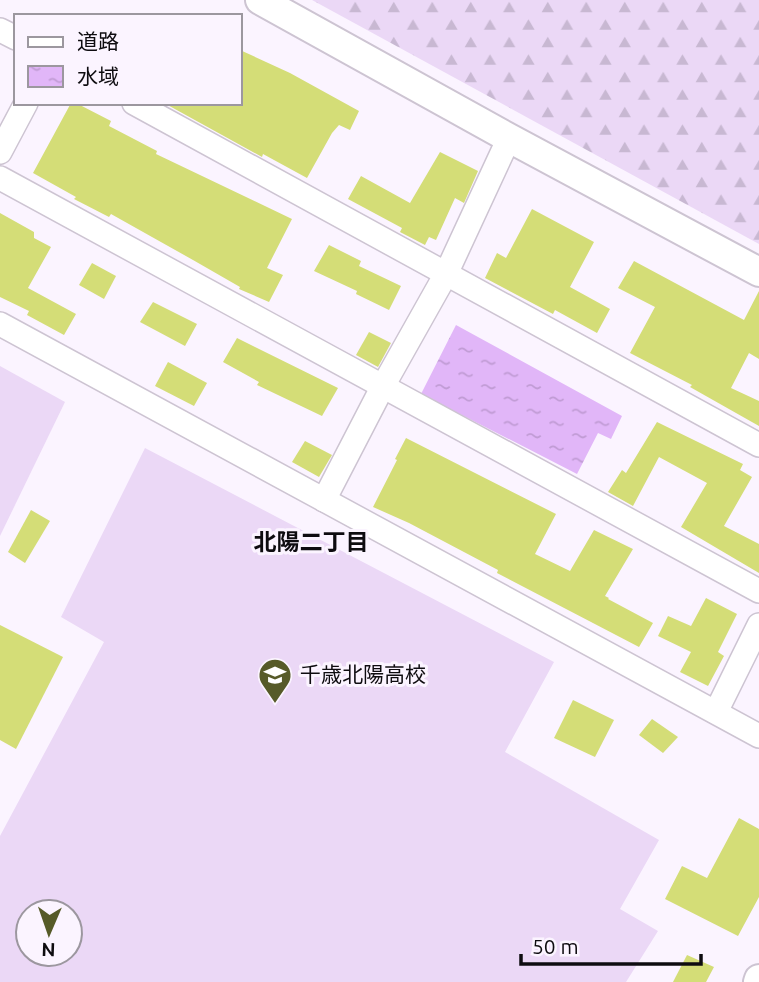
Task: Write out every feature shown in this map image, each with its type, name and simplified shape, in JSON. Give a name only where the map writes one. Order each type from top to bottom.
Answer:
[{"type":"street","points":[[260,0],[759,272]]},
{"type":"street","points":[[0,152],[25,105]]},
{"type":"street","points":[[138,105],[759,445]]},
{"type":"street","points":[[324,500],[383,386],[446,274],[509,138]]},
{"type":"street","points":[[0,178],[759,591]]},
{"type":"street","points":[[0,324],[759,736]]},
{"type":"street","points":[[716,712],[759,625]]},
{"type":"green space","points":[[312,0],[759,0],[759,244]]},
{"type":"green space","points":[[0,366],[65,402],[0,536]]},
{"type":"green space","name":"千歳北陽高校","points":[[145,448],[554,662],[505,752],[659,840],[620,909],[658,931],[626,982],[0,982],[0,836],[104,642],[61,617]]},
{"type":"water","points":[[456,325],[622,416],[611,439],[598,433],[577,474],[421,394]]},
{"type":"building","points":[[242,51],[290,73],[359,111],[350,130],[339,125],[332,133],[307,178],[263,154],[262,157],[168,105],[242,105]]},
{"type":"building","points":[[70,105],[80,105],[111,121],[109,126],[157,151],[156,154],[292,219],[267,268],[283,275],[269,302],[239,289],[240,287],[111,214],[109,217],[74,199],[76,197],[33,173]]},
{"type":"building","points":[[440,152],[478,171],[464,203],[455,198],[436,240],[429,237],[425,245],[400,232],[402,228],[348,199],[361,176],[410,203]]},
{"type":"building","points":[[532,209],[594,242],[570,287],[610,309],[597,333],[555,310],[553,314],[485,278],[497,253],[506,258]]},
{"type":"building","points":[[0,213],[34,232],[34,238],[51,247],[28,288],[76,314],[64,335],[27,315],[29,311],[0,297]]},
{"type":"building","points":[[329,245],[361,261],[359,266],[401,286],[389,310],[314,271]]},
{"type":"building","points":[[634,261],[744,320],[759,291],[759,359],[749,353],[731,388],[759,401],[759,426],[690,387],[692,385],[630,353],[655,307],[618,288]]},
{"type":"building","points":[[92,263],[116,276],[104,299],[79,285]]},
{"type":"building","points":[[153,302],[197,324],[185,346],[140,322]]},
{"type":"building","points":[[369,332],[391,343],[378,367],[356,355]]},
{"type":"building","points":[[237,338],[338,388],[322,416],[257,385],[259,382],[223,362]]},
{"type":"building","points":[[168,362],[207,383],[194,406],[155,386]]},
{"type":"building","points":[[657,422],[743,464],[740,470],[752,477],[724,526],[759,544],[759,573],[681,527],[707,483],[659,457],[633,506],[608,492],[622,470],[626,473]]},
{"type":"building","points":[[406,438],[556,514],[535,554],[570,571],[594,530],[633,549],[605,596],[653,623],[639,647],[497,573],[498,570],[409,523],[373,507]]},
{"type":"building","points":[[305,441],[332,455],[319,477],[292,462]]},
{"type":"building","points":[[31,510],[50,521],[25,563],[8,552]]},
{"type":"building","points":[[706,598],[737,614],[718,652],[724,656],[708,686],[680,672],[691,652],[658,636],[668,616],[691,626]]},
{"type":"building","points":[[0,625],[63,657],[16,749],[0,740]]},
{"type":"building","points":[[573,700],[614,720],[595,757],[554,738]]},
{"type":"building","points":[[652,719],[678,737],[663,753],[639,735]]},
{"type":"building","points":[[739,818],[759,829],[759,897],[738,936],[665,899],[682,866],[707,878]]},
{"type":"building","points":[[687,955],[714,967],[706,982],[673,982]]},
{"type":"place","name":"千歳北陽高校","points":[[275,705]]},
{"type":"district","name":"北陽二丁目","points":[[311,542]]}]
